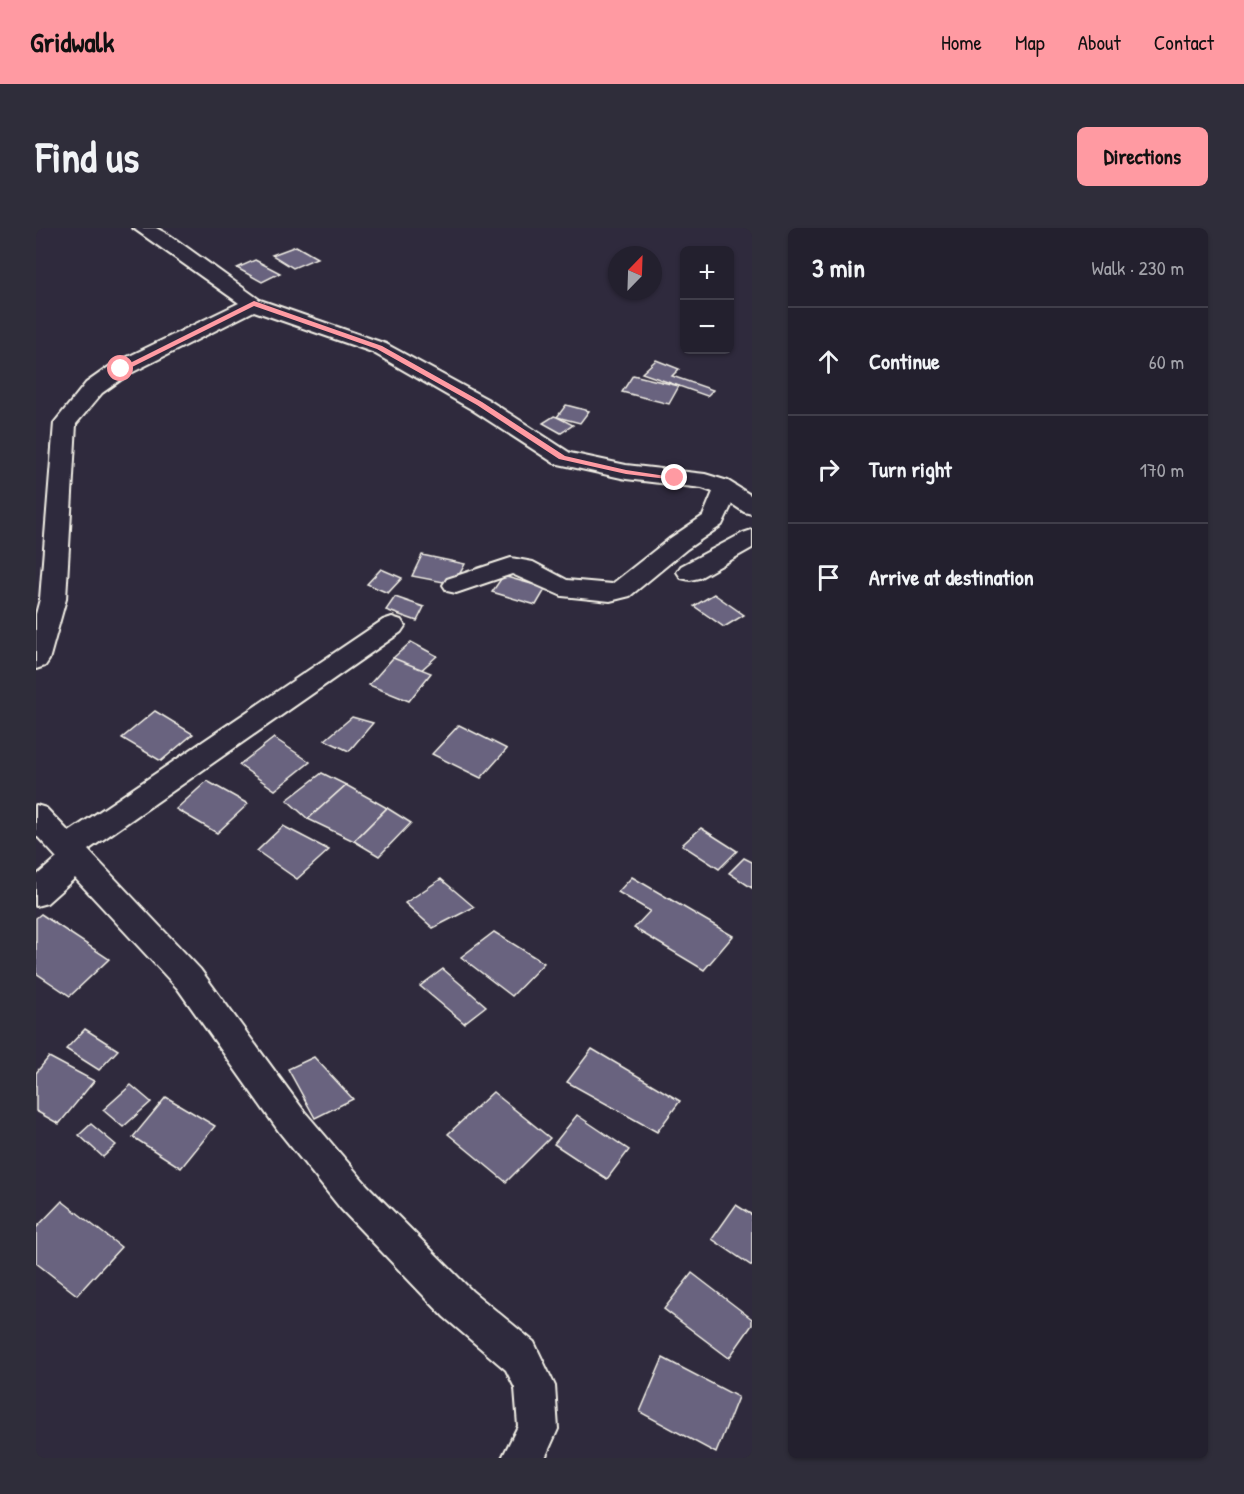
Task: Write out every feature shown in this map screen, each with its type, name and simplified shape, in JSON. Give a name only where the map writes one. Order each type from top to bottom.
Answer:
[{"type":"street","points":[[142,228],[164,240],[254,303],[379,348],[479,404],[562,458],[626,472],[705,481],[726,490],[752,507]]},
{"type":"street","points":[[36,660],[53,599],[65,423],[94,388],[121,369],[254,303]]},
{"type":"street","points":[[456,585],[511,566],[524,568],[562,588],[610,593],[621,590],[678,544],[713,520],[726,490]]},
{"type":"street","points":[[690,572],[752,538]]},
{"type":"street","points":[[36,894],[72,853],[392,626]]},
{"type":"street","points":[[36,816],[189,979],[292,1122],[354,1197],[458,1304],[520,1356],[535,1386],[538,1429],[523,1458]]},
{"type":"building","points":[[296,246],[317,258],[293,268],[272,255]]},
{"type":"building","points":[[255,260],[280,273],[262,282],[237,268]]},
{"type":"building","points":[[656,360],[679,369],[672,376],[713,390],[707,396],[642,373]]},
{"type":"building","points":[[633,375],[679,386],[669,404],[622,392]]},
{"type":"building","points":[[566,405],[589,411],[580,423],[557,417]]},
{"type":"building","points":[[554,416],[573,425],[561,433],[543,423]]},
{"type":"building","points":[[422,555],[465,564],[454,584],[412,576]]},
{"type":"building","points":[[381,569],[402,578],[388,593],[367,584]]},
{"type":"building","points":[[503,576],[546,588],[536,605],[492,592]]},
{"type":"building","points":[[714,594],[744,615],[724,627],[694,606]]},
{"type":"building","points":[[395,597],[424,607],[417,621],[386,610]]},
{"type":"building","points":[[411,642],[437,656],[419,672],[393,658]]},
{"type":"building","points":[[393,658],[431,673],[409,701],[369,685]]},
{"type":"building","points":[[155,711],[193,734],[161,761],[122,738]]},
{"type":"building","points":[[352,717],[373,723],[349,751],[325,740]]},
{"type":"building","points":[[459,725],[507,749],[481,778],[432,754]]},
{"type":"building","points":[[274,738],[310,762],[275,790],[239,765]]},
{"type":"building","points":[[322,773],[346,785],[308,819],[287,800]]},
{"type":"building","points":[[207,781],[248,804],[217,833],[176,809]]},
{"type":"building","points":[[346,785],[387,808],[354,841],[308,819]]},
{"type":"building","points":[[387,808],[411,823],[379,856],[354,841]]},
{"type":"building","points":[[283,826],[329,850],[297,879],[257,851]]},
{"type":"building","points":[[701,828],[737,851],[719,869],[682,845]]},
{"type":"building","points":[[744,858],[752,862],[752,888],[729,873]]},
{"type":"building","points":[[632,877],[733,936],[704,970],[634,928],[650,911],[618,892]]},
{"type":"building","points":[[441,879],[474,907],[433,928],[405,903]]},
{"type":"building","points":[[41,914],[109,959],[70,996],[36,973],[36,918]]},
{"type":"building","points":[[494,932],[544,963],[512,996],[461,957]]},
{"type":"building","points":[[443,969],[486,1006],[464,1023],[420,986]]},
{"type":"building","points":[[85,1029],[118,1050],[99,1070],[66,1049]]},
{"type":"building","points":[[592,1049],[680,1101],[657,1132],[567,1082]]},
{"type":"building","points":[[49,1057],[94,1081],[59,1124],[36,1111],[36,1073]]},
{"type":"building","points":[[314,1057],[353,1099],[315,1118],[288,1069]]},
{"type":"building","points":[[131,1085],[151,1102],[123,1127],[103,1110]]},
{"type":"building","points":[[493,1092],[550,1138],[506,1182],[448,1134]]},
{"type":"building","points":[[166,1097],[215,1126],[181,1168],[133,1137]]},
{"type":"building","points":[[577,1115],[629,1150],[607,1179],[554,1144]]},
{"type":"building","points":[[91,1124],[116,1145],[103,1157],[79,1135]]},
{"type":"building","points":[[62,1201],[121,1247],[77,1295],[36,1263],[36,1228]]},
{"type":"building","points":[[736,1205],[752,1215],[752,1266],[712,1239]]},
{"type":"building","points":[[692,1273],[752,1319],[752,1325],[729,1358],[664,1309]]},
{"type":"building","points":[[663,1358],[738,1397],[716,1453],[640,1412]]},
{"type":"route","points":[[121,369],[254,303],[379,348],[436,378],[562,458],[626,472],[675,478]]}]
